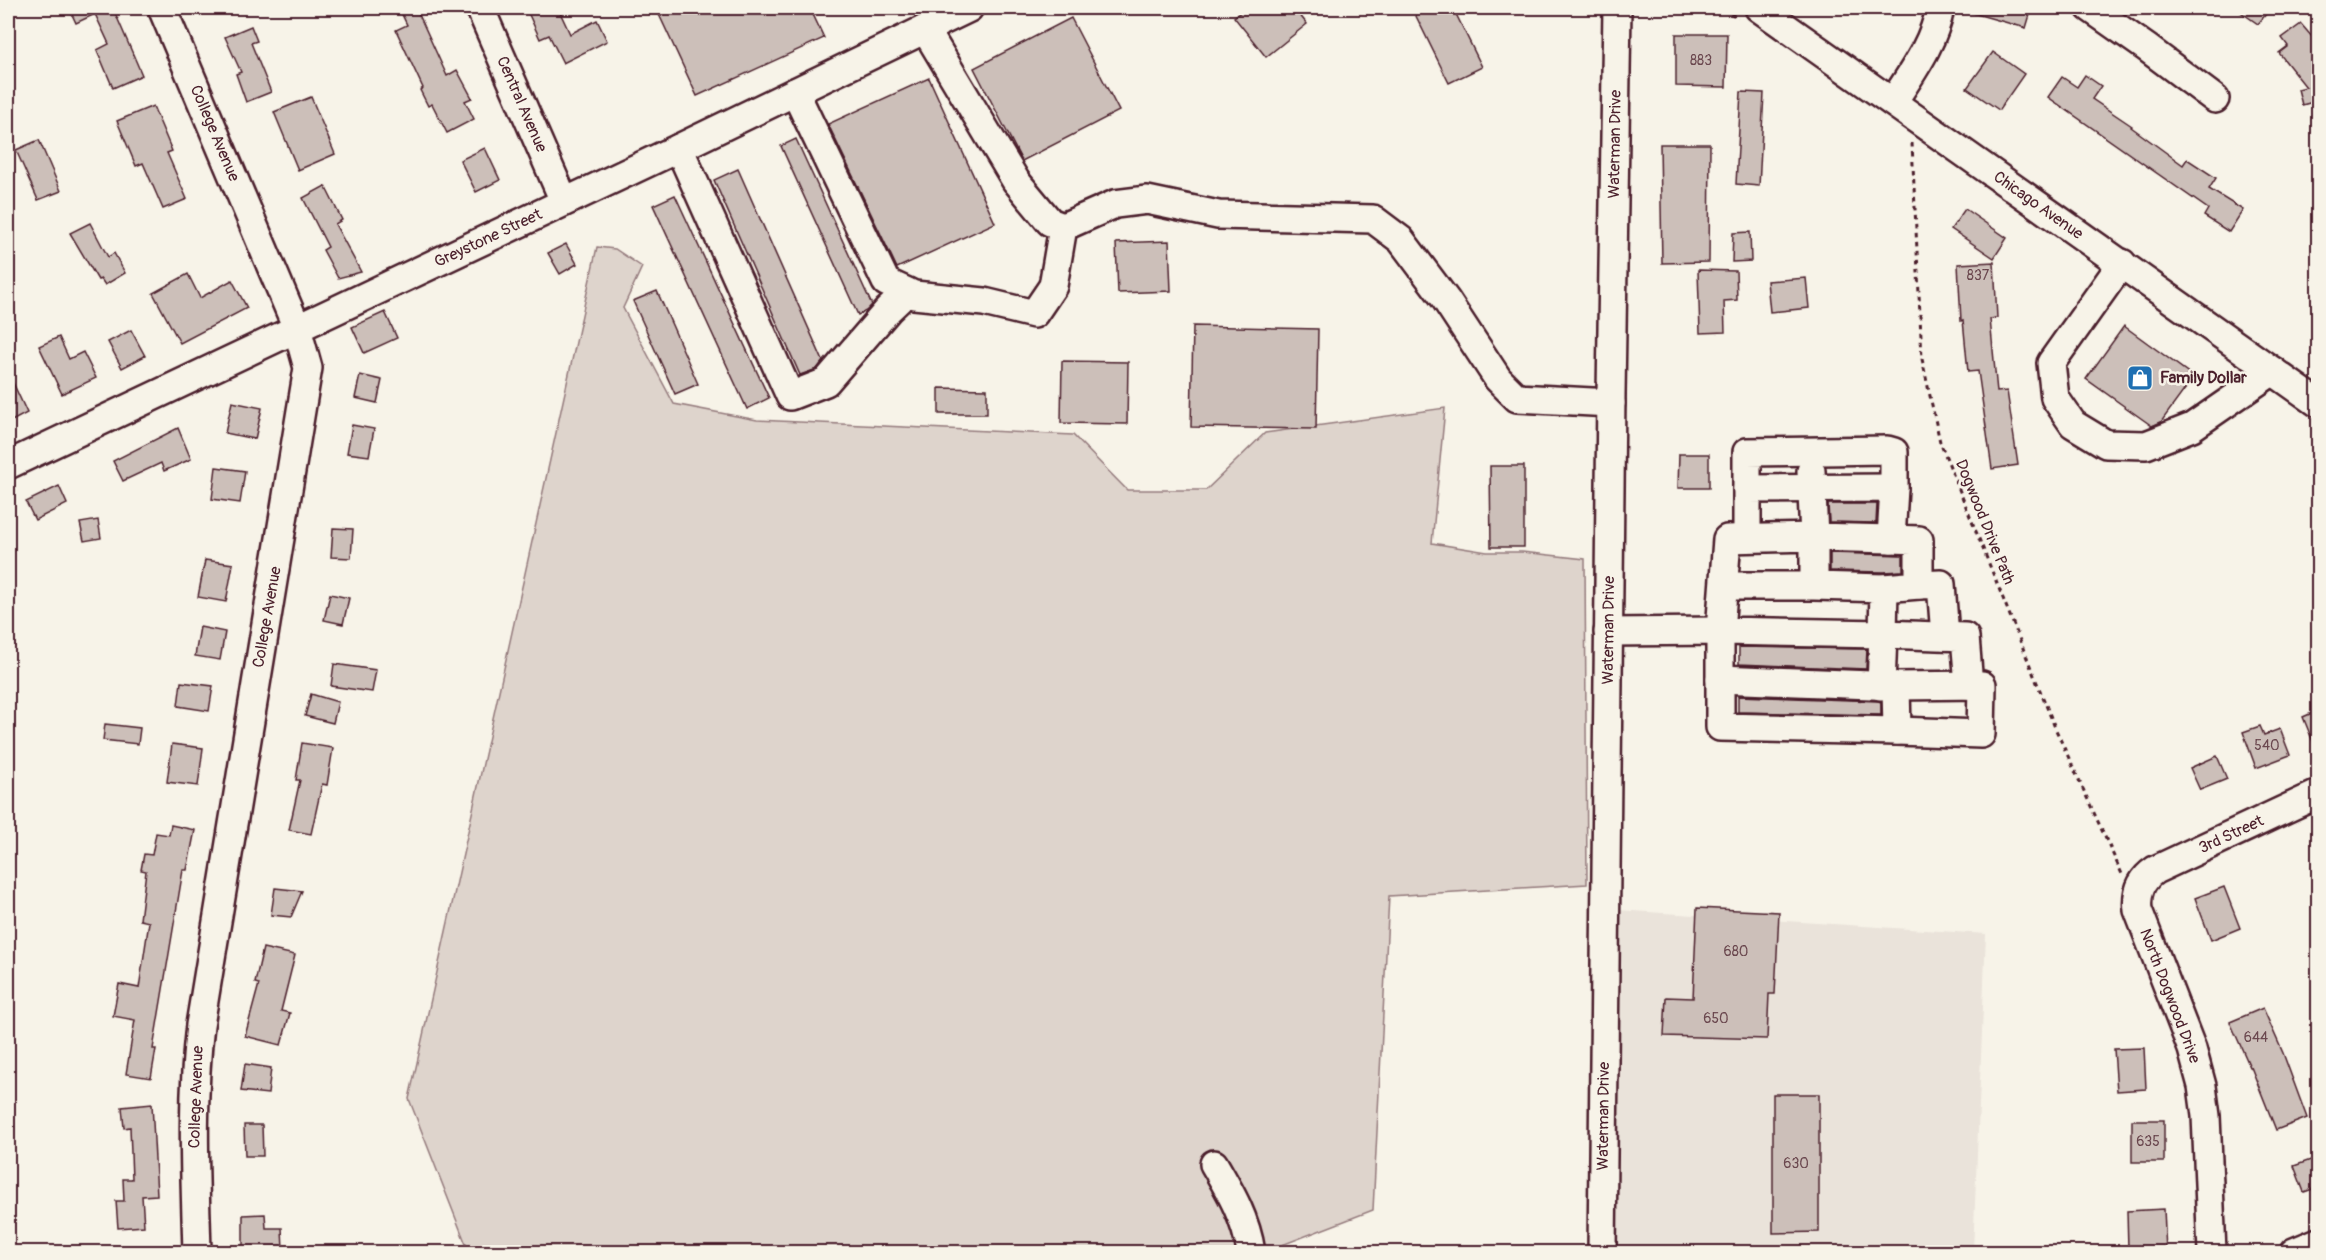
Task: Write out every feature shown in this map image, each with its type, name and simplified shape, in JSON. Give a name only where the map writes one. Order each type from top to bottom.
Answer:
[{"type":"street","name":"College Avenue","points":[[162,8],[297,328],[307,362],[307,384],[210,955],[196,1060],[194,1159],[197,1252]]},
{"type":"street","name":"Central Avenue","points":[[480,8],[564,201]]},
{"type":"street","name":"Greystone Street","points":[[8,465],[679,148],[969,8]]},
{"type":"street","name":"Waterman Drive","points":[[1602,1252],[1617,8]]},
{"type":"street","name":"Chicago Avenue","points":[[1759,8],[2319,404]]},
{"type":"street","points":[[1902,110],[1936,24],[1940,8]]},
{"type":"street","points":[[2090,8],[2215,99]]},
{"type":"street","points":[[925,29],[1016,181],[1050,222],[1064,227],[1115,204],[1147,200],[1218,214],[1373,219],[1401,240],[1446,300],[1498,379],[1518,398],[1611,403]]},
{"type":"street","points":[[795,92],[886,282],[914,295],[984,302],[1034,315],[1053,286],[1064,227]]},
{"type":"street","points":[[679,148],[790,396],[826,382],[888,310],[907,292]]},
{"type":"street","points":[[2122,263],[2051,363],[2055,398],[2073,424],[2106,444],[2146,445],[2192,428],[2273,371]]},
{"type":"street","points":[[1747,538],[1747,452],[1887,450],[1894,452],[1891,539]]},
{"type":"street","points":[[1811,451],[1814,586]]},
{"type":"street","points":[[1747,489],[1894,488]]},
{"type":"street","points":[[1720,679],[1888,686],[1982,685],[1981,734],[1720,727],[1720,679],[1720,631],[1727,539],[1814,537],[1919,540],[1918,585]]},
{"type":"street","points":[[1725,586],[1884,588],[1941,584],[1945,636]]},
{"type":"street","points":[[1884,588],[1883,634],[1888,686],[1896,730]]},
{"type":"street","points":[[1608,632],[1720,631],[1965,637],[1969,685]]},
{"type":"street","name":"3rd Street","points":[[2135,878],[2319,795]]},
{"type":"street","name":"North Dogwood Drive","points":[[2135,878],[2139,889],[2138,910],[2192,1049],[2202,1086],[2206,1116],[2212,1252]]},
{"type":"street","points":[[1214,1164],[1237,1204],[1251,1252]]},
{"type":"street","points":[[2294,1252],[2319,1242]]},
{"type":"path","name":"Dogwood Drive Path","points":[[1902,110],[1923,359],[1940,442],[2056,730],[2135,878]]},
{"type":"shaded area","points":[[597,247],[615,249],[642,267],[623,308],[674,404],[757,420],[1073,435],[1127,490],[1206,490],[1265,433],[1445,408],[1432,543],[1487,552],[1522,552],[1585,559],[1587,884],[1389,896],[1373,1210],[1264,1252],[469,1252],[409,1099]]},
{"type":"shaded area","points":[[1617,910],[1986,934],[1973,1252],[1614,1252]]},
{"type":"building","points":[[69,8],[113,8],[142,75],[113,88],[97,50],[109,44],[95,14],[76,23]]},
{"type":"building","points":[[399,8],[416,8],[447,76],[457,70],[472,98],[465,101],[474,119],[447,133],[432,104],[428,106],[420,90],[423,88],[396,30],[407,25]]},
{"type":"building","points":[[526,8],[558,8],[570,34],[597,20],[607,41],[563,63],[549,35],[540,39]]},
{"type":"building","points":[[656,8],[810,8],[824,38],[697,96]]},
{"type":"building","points":[[1246,8],[1294,8],[1307,24],[1266,57],[1234,17]]},
{"type":"building","points":[[1412,8],[1453,8],[1482,67],[1449,83]]},
{"type":"building","points":[[1970,8],[2032,8],[2026,28],[1969,12]]},
{"type":"building","points":[[2235,8],[2271,8],[2258,24]]},
{"type":"building","points":[[1071,18],[1119,111],[1022,161],[974,68]]},
{"type":"building","points":[[2301,24],[2319,45],[2319,102],[2302,105],[2298,89],[2306,87],[2279,53],[2288,46],[2282,38]]},
{"type":"building","points":[[251,26],[257,41],[251,43],[271,92],[246,102],[236,74],[241,72],[225,37]]},
{"type":"building","points":[[1676,34],[1727,34],[1726,87],[1676,86]]},
{"type":"building","points":[[1993,52],[2024,74],[1999,110],[1967,88]]},
{"type":"building","points":[[2085,75],[2101,86],[2092,99],[2183,165],[2187,159],[2216,178],[2209,189],[2243,210],[2229,232],[2204,216],[2208,209],[2048,97],[2062,77],[2077,87]]},
{"type":"building","points":[[929,78],[995,223],[897,268],[828,124]]},
{"type":"building","points":[[1741,92],[1764,93],[1759,186],[1736,184]]},
{"type":"building","points":[[311,97],[335,154],[298,170],[274,112]]},
{"type":"building","points":[[153,106],[172,151],[167,153],[187,199],[163,209],[143,163],[136,166],[117,121]]},
{"type":"building","points":[[796,139],[872,305],[858,315],[781,146]]},
{"type":"building","points":[[39,140],[61,191],[38,200],[16,150]]},
{"type":"building","points":[[1660,144],[1710,144],[1709,262],[1662,263]]},
{"type":"building","points":[[485,148],[500,180],[476,192],[460,160]]},
{"type":"building","points":[[738,169],[823,361],[817,369],[800,375],[714,180]]},
{"type":"building","points":[[325,186],[342,220],[335,224],[361,272],[338,278],[323,250],[328,247],[303,198]]},
{"type":"building","points":[[675,195],[769,398],[747,409],[653,205]]},
{"type":"building","points":[[1965,209],[2007,238],[1994,258],[1951,229]]},
{"type":"building","points":[[90,223],[108,257],[114,253],[125,273],[105,285],[101,279],[98,280],[70,233]]},
{"type":"building","points":[[1750,232],[1751,261],[1732,262],[1733,233]]},
{"type":"building","points":[[1169,241],[1171,291],[1118,293],[1116,243]]},
{"type":"building","points":[[566,244],[577,264],[560,274],[548,253]]},
{"type":"building","points":[[1994,262],[1997,318],[1990,319],[1997,392],[2007,391],[2018,465],[1992,469],[1978,371],[1968,372],[1963,320],[1961,321],[1958,264]]},
{"type":"building","points":[[1698,270],[1736,271],[1737,300],[1724,301],[1725,332],[1700,333]]},
{"type":"building","points":[[188,274],[200,298],[232,280],[247,308],[180,343],[153,293]]},
{"type":"building","points":[[1806,278],[1809,308],[1770,312],[1767,281]]},
{"type":"building","points":[[657,291],[698,384],[675,394],[633,301]]},
{"type":"building","points":[[385,312],[397,338],[364,353],[352,327]]},
{"type":"building","points":[[1193,326],[1318,329],[1316,429],[1191,427]]},
{"type":"building","name":"Family Dollar","points":[[2124,326],[2194,377],[2161,422],[2152,426],[2086,379]]},
{"type":"building","points":[[131,330],[145,356],[122,368],[108,342]]},
{"type":"building","points":[[59,337],[69,359],[83,352],[96,378],[62,394],[39,346]]},
{"type":"building","points":[[1062,361],[1128,362],[1127,424],[1061,423]]},
{"type":"building","points":[[8,372],[27,413],[8,423]]},
{"type":"building","points":[[360,375],[382,380],[377,403],[355,398]]},
{"type":"building","points":[[939,388],[987,389],[987,414],[939,414]]},
{"type":"building","points":[[232,402],[262,408],[255,439],[225,433]]},
{"type":"building","points":[[352,425],[374,429],[369,456],[347,453]]},
{"type":"building","points":[[178,428],[191,459],[164,471],[161,463],[123,481],[113,461]]},
{"type":"building","points":[[1679,454],[1709,454],[1709,488],[1678,488]]},
{"type":"building","points":[[1490,466],[1524,466],[1524,547],[1491,547]]},
{"type":"building","points":[[216,467],[245,471],[240,503],[212,499]]},
{"type":"building","points":[[59,486],[67,504],[35,520],[26,502]]},
{"type":"building","points":[[1828,504],[1877,504],[1876,523],[1829,522]]},
{"type":"building","points":[[98,520],[101,538],[84,541],[80,523]]},
{"type":"building","points":[[333,528],[353,529],[351,558],[331,557]]},
{"type":"building","points":[[1830,553],[1903,555],[1903,571],[1830,571]]},
{"type":"building","points":[[205,560],[233,564],[226,602],[198,597]]},
{"type":"building","points":[[330,594],[349,598],[343,624],[324,620]]},
{"type":"building","points":[[200,627],[225,632],[220,660],[195,656]]},
{"type":"building","points":[[1739,647],[1867,649],[1866,669],[1739,664]]},
{"type":"building","points":[[334,664],[376,670],[372,692],[331,686]]},
{"type":"building","points":[[181,682],[213,686],[209,711],[178,706]]},
{"type":"building","points":[[311,694],[338,702],[333,723],[305,716]]},
{"type":"building","points":[[1738,696],[1878,701],[1881,702],[1881,715],[1738,712]]},
{"type":"building","points":[[2319,710],[2319,753],[2318,754],[2303,717]]},
{"type":"building","points":[[105,724],[140,728],[138,744],[103,740]]},
{"type":"building","points":[[2260,726],[2264,735],[2280,729],[2290,755],[2256,768],[2243,732]]},
{"type":"building","points":[[302,743],[333,748],[327,785],[322,784],[311,834],[289,830],[300,780],[296,780]]},
{"type":"building","points":[[172,744],[203,748],[198,786],[167,782]]},
{"type":"building","points":[[2217,756],[2227,779],[2200,790],[2190,768]]},
{"type":"building","points":[[171,825],[195,830],[187,870],[183,870],[153,1049],[156,1049],[151,1078],[126,1074],[135,1020],[113,1016],[119,984],[139,988],[149,922],[140,920],[146,871],[141,870],[144,854],[152,855],[156,833],[169,835]]},
{"type":"building","points":[[2224,887],[2240,928],[2211,940],[2195,898]]},
{"type":"building","points":[[275,888],[302,891],[291,917],[271,915]]},
{"type":"building","points":[[1697,908],[1779,912],[1775,994],[1769,994],[1767,1039],[1664,1036],[1666,997],[1693,998]]},
{"type":"building","points":[[263,948],[295,955],[281,1011],[290,1013],[281,1045],[245,1036],[259,984],[255,983]]},
{"type":"building","points":[[2263,1008],[2283,1053],[2307,1118],[2276,1130],[2230,1022]]},
{"type":"building","points":[[2144,1048],[2146,1089],[2117,1091],[2114,1049]]},
{"type":"building","points":[[245,1064],[271,1068],[268,1094],[241,1091]]},
{"type":"building","points":[[1773,1094],[1819,1094],[1819,1232],[1773,1233]]},
{"type":"building","points":[[152,1104],[157,1195],[142,1196],[144,1226],[118,1228],[116,1201],[124,1201],[123,1179],[132,1179],[130,1127],[124,1128],[122,1107]]},
{"type":"building","points":[[2132,1120],[2164,1120],[2164,1162],[2132,1162]]},
{"type":"building","points":[[244,1125],[262,1125],[263,1156],[245,1156]]},
{"type":"building","points":[[2319,1157],[2319,1187],[2304,1192],[2294,1166]]},
{"type":"building","points":[[2164,1209],[2166,1252],[2149,1252],[2149,1247],[2128,1248],[2127,1211]]},
{"type":"building","points":[[265,1214],[266,1228],[282,1228],[283,1250],[243,1251],[243,1215]]},
{"type":"place","name":"Family Dollar","points":[[2140,378]]}]
